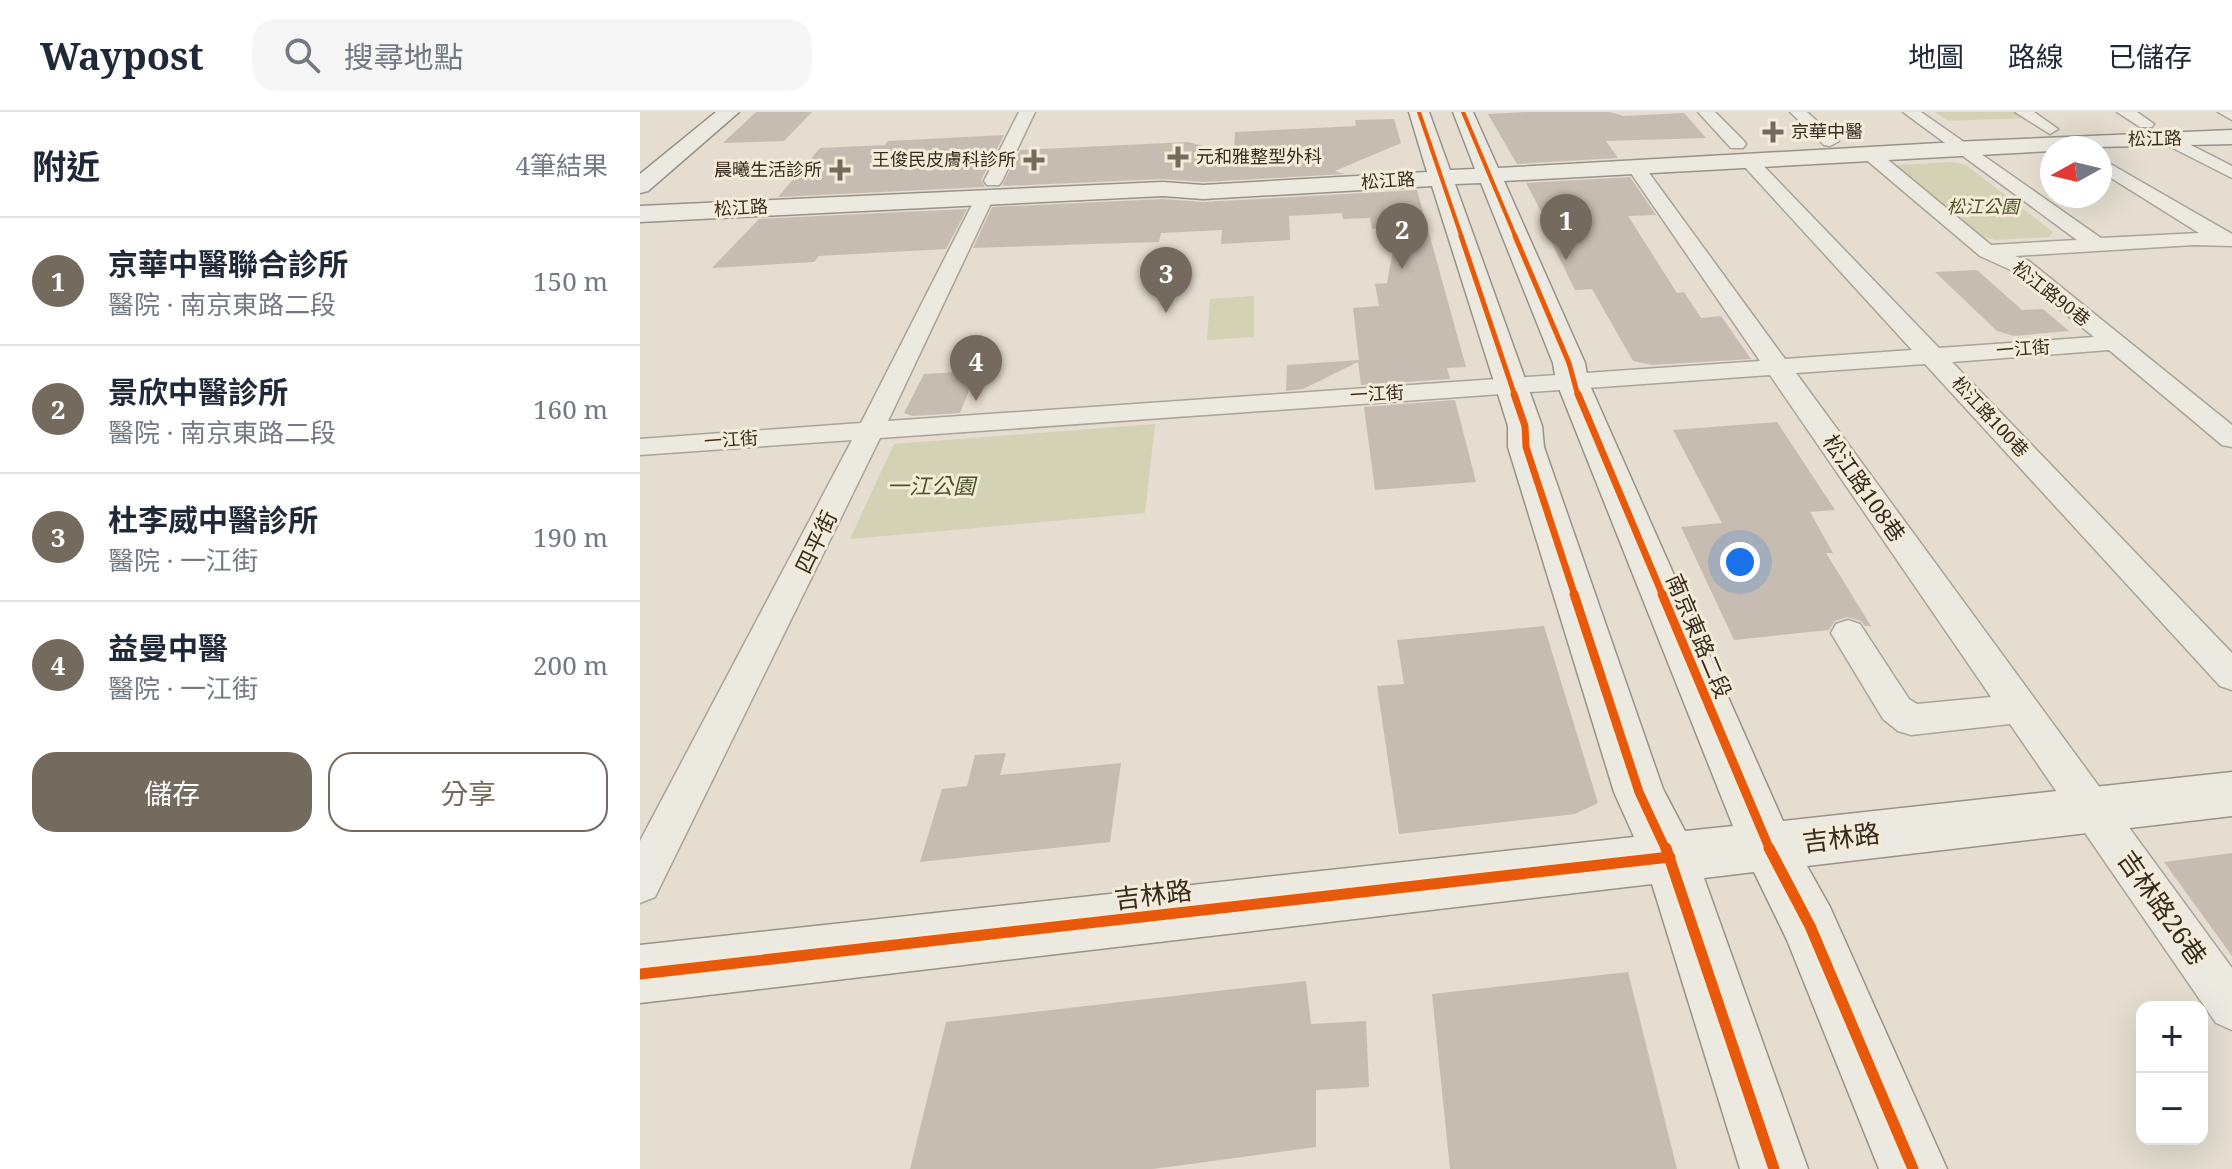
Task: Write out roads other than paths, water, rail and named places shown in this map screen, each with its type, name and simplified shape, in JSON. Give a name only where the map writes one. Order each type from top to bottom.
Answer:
[{"type":"main road","points":[[640,186],[729,112]]},
{"type":"main road","points":[[1419,112],[1525,426],[1526,447],[1639,792],[1670,857],[1774,1169]]},
{"type":"main road","name":"南京東路二段","points":[[1463,112],[1569,363],[1572,381],[1768,846],[1810,926],[1913,1169]]},
{"type":"main road","name":"松江路","points":[[2101,136],[2232,118]]},
{"type":"main road","name":"松江路","points":[[2156,130],[2232,137]]},
{"type":"main road","name":"松江路","points":[[1485,166],[1635,166],[1830,141],[2040,140]]},
{"type":"main road","name":"松江路","points":[[640,198],[989,189],[1163,189],[1203,192],[1438,169],[1743,152],[1869,153],[1952,141]]},
{"type":"main road","name":"松江路","points":[[640,214],[989,189]]},
{"type":"main road","name":"吉林路","points":[[640,974],[2232,794]]},
{"type":"street","name":"四平街","points":[[640,883],[813,548],[1027,112]]},
{"type":"street","name":"松江路100巷","points":[[1706,112],[2232,676]]},
{"type":"street","points":[[1798,112],[1830,141]]},
{"type":"street","points":[[1911,112],[2097,245]]},
{"type":"street","points":[[2023,112],[2058,136]]},
{"type":"street","points":[[2125,112],[2232,173]]},
{"type":"street","points":[[2226,112],[2232,118]]},
{"type":"street","name":"松江路90巷","points":[[1869,153],[1987,252],[2021,266],[2232,439]]},
{"type":"street","name":"松江路108巷","points":[[1635,166],[2092,810]]},
{"type":"street","points":[[2112,170],[2228,240]]},
{"type":"street","points":[[1987,252],[2194,239],[2228,240]]},
{"type":"street","name":"一江街","points":[[640,447],[2114,343]]},
{"type":"street","points":[[1848,633],[1896,709],[1911,720],[2020,708]]},
{"type":"street","name":"吉林路26巷","points":[[2092,810],[2232,1007]]},
{"type":"place","name":"京華中醫","points":[[1773,132]]},
{"type":"place","name":"元和雅整型外科","points":[[1178,157]]},
{"type":"place","name":"王俊民皮膚科診所","points":[[1034,160]]},
{"type":"place","name":"晨曦生活診所","points":[[840,170]]},
{"type":"place","name":"京華中醫聯合診所","points":[[1566,260]]},
{"type":"place","name":"景欣中醫診所","points":[[1402,269]]},
{"type":"place","name":"杜李威中醫診所","points":[[1166,313]]},
{"type":"place","name":"益曼中醫","points":[[976,401]]},
{"type":"park label","name":"松江公園","points":[[1983,207]]},
{"type":"park label","name":"一江公園","points":[[931,486]]}]
